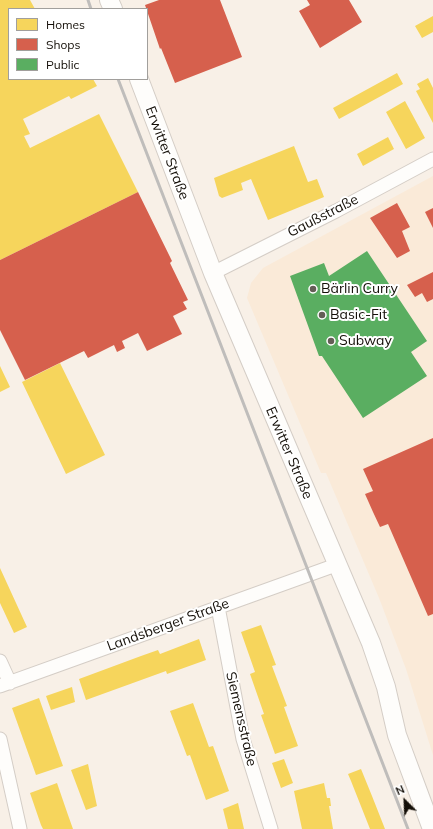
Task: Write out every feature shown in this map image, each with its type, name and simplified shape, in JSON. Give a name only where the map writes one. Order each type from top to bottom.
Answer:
[{"type":"main road","name":"Erwitter Straße","points":[[139,80],[213,273],[336,565],[371,643],[386,687],[397,735],[432,829]]},
{"type":"street","name":"Gaußstraße","points":[[213,273],[336,211],[433,159]]},
{"type":"street","name":"Landsberger Straße","points":[[5,685],[336,565]]},
{"type":"street","name":"Siemensstraße","points":[[218,607],[243,739],[271,829]]},
{"type":"street","points":[[0,661],[5,685]]},
{"type":"street","points":[[0,739],[20,829]]},
{"type":"shaded area","points":[[433,176],[433,755],[406,669],[379,598],[326,473],[321,473],[247,298],[251,283],[263,268]]},
{"type":"building: Homes","points":[[0,0],[30,0],[34,8],[8,8],[8,80],[94,80],[97,86],[71,99],[69,96],[23,119],[30,134],[24,136],[30,148],[99,114],[138,192],[0,260]]},
{"type":"building: Homes","points":[[433,16],[433,32],[422,38],[415,26]]},
{"type":"building: Homes","points":[[397,73],[403,84],[339,119],[333,108]]},
{"type":"building: Homes","points":[[428,78],[433,88],[433,123],[416,91],[420,89],[417,84]]},
{"type":"building: Homes","points":[[405,101],[425,138],[406,149],[386,112]]},
{"type":"building: Homes","points":[[388,137],[394,149],[363,166],[357,154]]},
{"type":"building: Homes","points":[[294,146],[308,182],[317,179],[324,197],[268,220],[251,179],[241,183],[243,190],[222,198],[219,196],[214,178]]},
{"type":"building: Homes","points":[[60,363],[105,455],[66,474],[22,382]]},
{"type":"building: Homes","points":[[0,366],[10,387],[0,392]]},
{"type":"building: Homes","points":[[0,568],[27,627],[14,633],[0,603]]},
{"type":"building: Homes","points":[[261,625],[276,665],[272,666],[287,706],[284,707],[298,746],[275,754],[261,715],[264,714],[250,674],[255,672],[241,632]]},
{"type":"building: Homes","points":[[199,639],[206,660],[167,674],[166,671],[86,700],[79,679],[158,650],[160,654]]},
{"type":"building: Homes","points":[[72,687],[75,702],[51,710],[46,696]]},
{"type":"building: Homes","points":[[39,698],[63,766],[36,775],[12,708]]},
{"type":"building: Homes","points":[[193,703],[209,747],[213,746],[229,791],[206,800],[190,755],[187,756],[170,711]]},
{"type":"building: Homes","points":[[284,759],[293,783],[281,788],[272,763]]},
{"type":"building: Homes","points":[[88,764],[97,806],[86,810],[71,770]]},
{"type":"building: Homes","points":[[361,769],[385,829],[370,829],[348,774]]},
{"type":"building: Homes","points":[[57,783],[73,829],[43,829],[41,825],[30,793]]},
{"type":"building: Homes","points":[[324,783],[327,798],[330,798],[331,806],[329,806],[333,829],[302,829],[294,791]]},
{"type":"building: Homes","points":[[238,803],[244,829],[228,829],[223,809]]},
{"type":"building: Shops","points":[[159,0],[220,0],[242,57],[175,83],[161,48],[160,49],[148,14],[148,8],[146,8],[145,5]]},
{"type":"building: Shops","points":[[307,0],[349,0],[362,22],[320,48],[299,11],[310,5]]},
{"type":"building: Shops","points":[[138,192],[172,261],[170,263],[188,300],[183,302],[187,309],[173,316],[182,334],[147,351],[138,333],[122,341],[125,348],[117,352],[114,345],[88,358],[84,351],[25,380],[0,330],[0,260]]},
{"type":"building: Shops","points":[[397,203],[410,227],[402,231],[410,251],[397,258],[370,218]]},
{"type":"building: Shops","points":[[433,208],[433,228],[425,212]]},
{"type":"building: Shops","points":[[433,272],[433,299],[427,302],[422,293],[415,297],[407,285]]},
{"type":"building: Shops","points":[[433,438],[433,614],[428,616],[388,524],[380,527],[365,494],[373,491],[363,469]]},
{"type":"building: Public","points":[[367,251],[427,341],[411,352],[427,376],[363,418],[322,356],[319,356],[290,276],[324,263],[329,276]]},
{"type":"railway","points":[[88,0],[91,8]]},
{"type":"railway","points":[[118,80],[408,829]]},
{"type":"place","name":"Bärlin Curry","points":[[313,289]]},
{"type":"place","name":"Basic-Fit","points":[[322,315]]},
{"type":"place","name":"Subway","points":[[331,341]]}]
